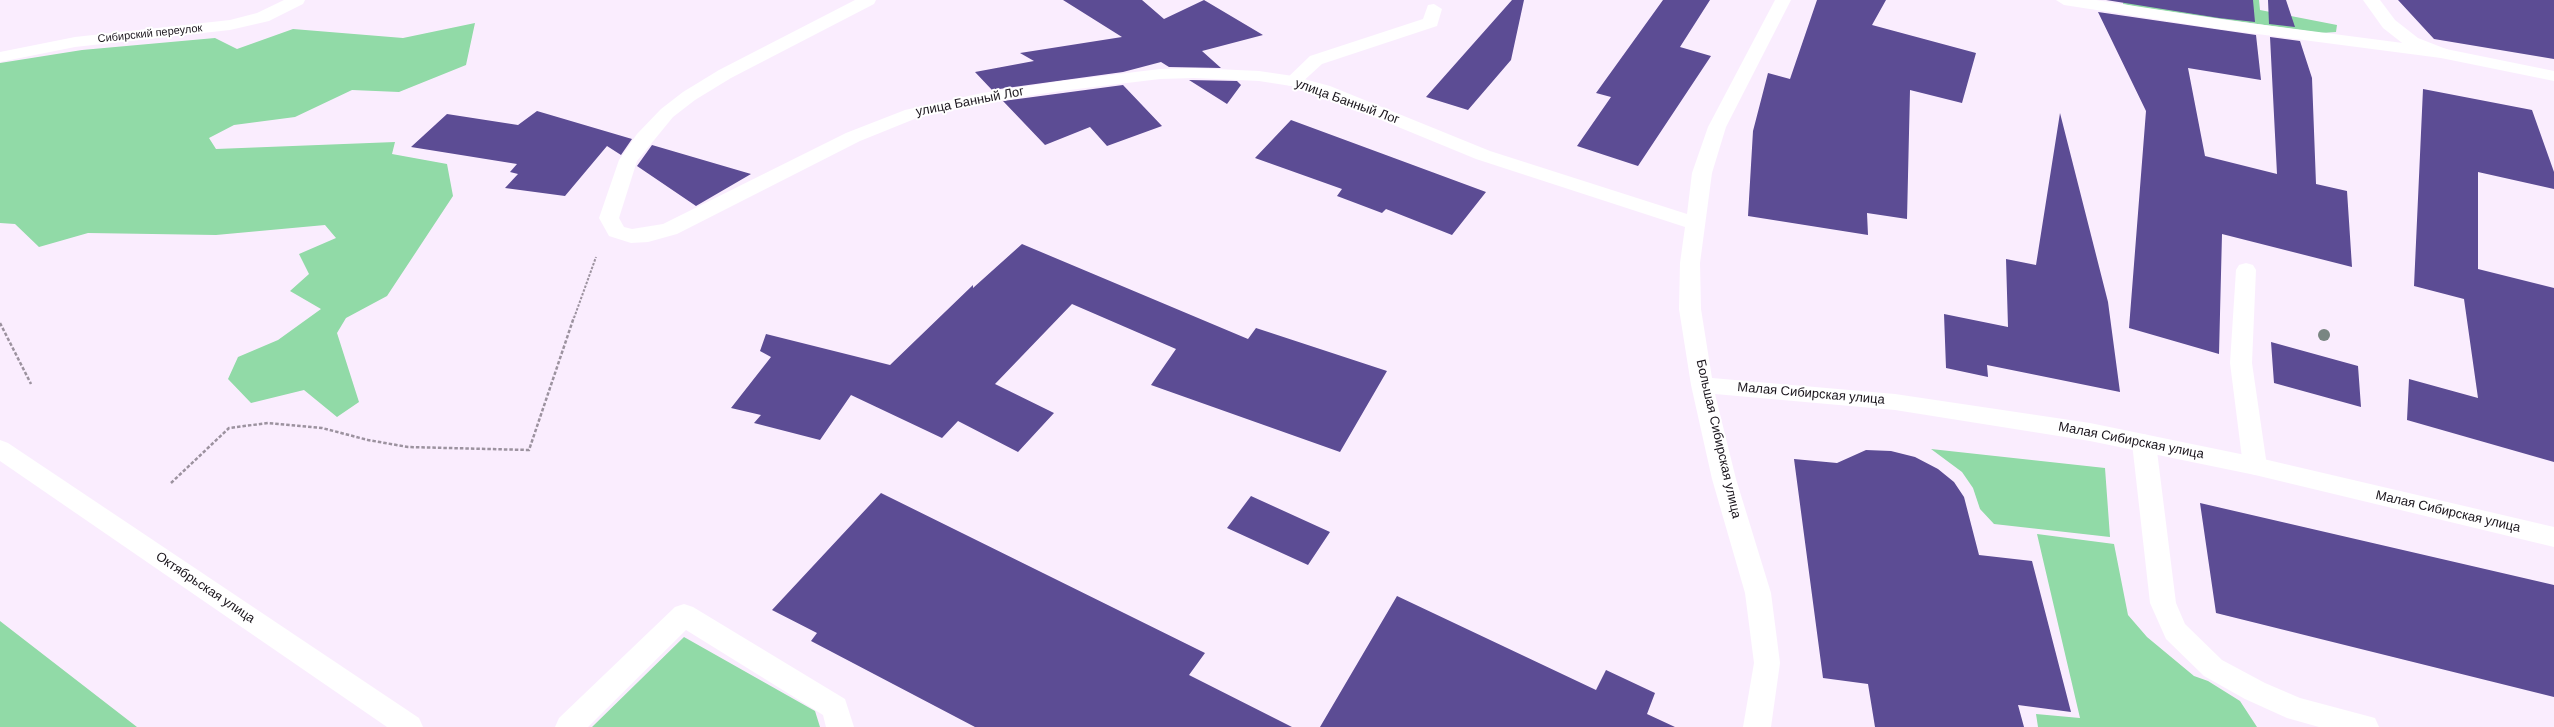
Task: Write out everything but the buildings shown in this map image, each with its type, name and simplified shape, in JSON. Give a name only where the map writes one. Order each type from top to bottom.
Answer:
[{"type":"street","name":"Сибирский переулок","points":[[0,57],[75,42],[230,25],[263,17],[297,0]]},
{"type":"street","points":[[616,231],[609,218],[628,160],[644,138],[667,113],[689,96],[725,74],[868,0]]},
{"type":"street","name":"Большая Сибирская улица","points":[[1757,727],[1767,663],[1758,593],[1724,479],[1702,385],[1690,309],[1690,263],[1694,223],[1702,173],[1717,127],[1783,0]]},
{"type":"street","points":[[2064,0],[2219,24],[2441,53],[2554,76]]},
{"type":"street","points":[[2371,0],[2389,24],[2412,42],[2441,53]]},
{"type":"street","points":[[1293,81],[1316,60],[1431,22],[1434,9]]},
{"type":"street","name":"улица Банный Лог","points":[[616,231],[631,236],[648,235],[670,229],[853,136],[911,114],[1060,86],[1160,74],[1232,74],[1293,81],[1360,104],[1483,155],[1694,223]]},
{"type":"street","points":[[2246,270],[2241,363],[2255,466]]},
{"type":"street","name":"Малая Сибирская улица","points":[[1702,385],[1895,402],[2090,432],[2255,466],[2554,537]]},
{"type":"street","points":[[2144,443],[2163,603],[2175,631],[2213,668],[2255,691],[2297,709],[2365,727]]},
{"type":"street","name":"Октябрьская улица","points":[[0,449],[410,727]]},
{"type":"street","points":[[568,727],[684,615],[835,708],[840,727]]},
{"type":"path","points":[[171,483],[190,467],[208,446],[229,428],[268,423],[322,428],[368,440],[408,447],[529,450],[554,369],[595,258],[616,231]]},
{"type":"path","points":[[0,323],[31,384]]},
{"type":"green space","points":[[2124,0],[2259,0],[2260,10],[2337,25],[2336,32],[2321,33],[2137,7],[2123,4]]},
{"type":"green space","points":[[475,23],[466,65],[399,92],[352,90],[295,117],[234,125],[209,138],[216,149],[395,142],[392,154],[447,164],[453,196],[387,296],[346,318],[337,333],[359,402],[337,417],[304,390],[251,403],[228,379],[238,357],[278,340],[321,309],[290,291],[309,274],[299,254],[336,238],[325,225],[216,235],[88,233],[39,247],[15,224],[0,223],[0,63],[82,50],[215,38],[237,49],[293,29],[403,38]]},
{"type":"green space","points":[[1931,449],[2105,468],[2110,537],[1994,524],[1980,509],[1973,488],[1962,472]]},
{"type":"green space","points":[[2037,534],[2114,544],[2128,615],[2147,637],[2194,676],[2208,681],[2240,701],[2257,727],[2038,727],[2036,714],[2080,718]]},
{"type":"green space","points":[[0,621],[137,727],[0,727]]},
{"type":"green space","points":[[684,637],[815,711],[820,727],[592,727]]}]
